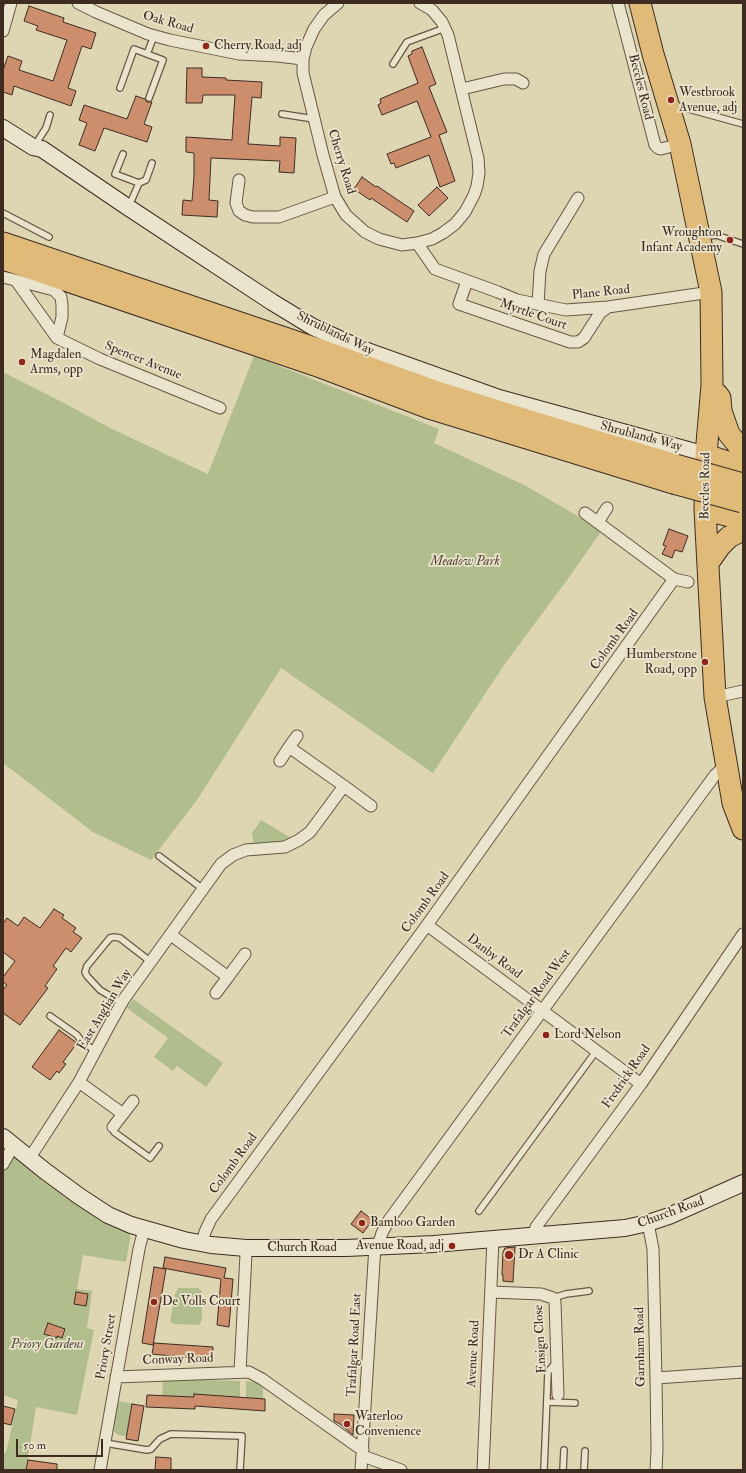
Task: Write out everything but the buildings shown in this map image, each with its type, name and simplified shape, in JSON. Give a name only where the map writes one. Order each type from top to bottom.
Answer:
[{"type":"highway","name":"Beccles Road","points":[[640,3],[653,54],[680,144],[711,292],[712,385],[706,455],[705,510],[715,697],[733,803],[743,829]]},
{"type":"highway","points":[[3,243],[326,352],[434,391],[533,422],[674,474],[743,502]]},
{"type":"highway","points":[[3,259],[316,365],[429,408],[674,474]]},
{"type":"highway","points":[[712,385],[720,398],[721,411],[729,434],[743,451]]},
{"type":"highway","points":[[706,455],[743,466]]},
{"type":"highway","points":[[705,510],[743,502]]},
{"type":"highway","points":[[708,563],[720,546],[730,537],[743,530]]},
{"type":"street","points":[[3,31],[11,3]]},
{"type":"street","name":"Oak Road","points":[[78,3],[154,36],[170,40],[239,54],[303,59]]},
{"type":"street","name":"Cherry Road","points":[[338,3],[324,15],[314,28],[306,46],[303,59],[303,73],[323,155],[336,197],[346,215],[365,232],[379,239],[402,245],[432,239],[455,224],[465,212],[477,186],[479,173],[478,158],[448,35],[445,28],[432,10],[420,3]]},
{"type":"street","name":"Beccles Road","points":[[618,3],[655,145],[661,149],[680,144]]},
{"type":"street","points":[[462,89],[504,79],[516,79],[523,82]]},
{"type":"street","name":"Shrublands Way","points":[[3,128],[33,147],[42,149],[128,208],[272,302],[313,326],[344,341],[370,352],[499,398],[706,455]]},
{"type":"street","points":[[238,180],[236,203],[239,211],[245,215],[253,217],[279,217],[336,197]]},
{"type":"street","points":[[538,304],[540,271],[544,254],[578,198]]},
{"type":"street","name":"Plane Road","points":[[417,243],[435,269],[517,300],[566,310],[608,307],[711,292]]},
{"type":"street","points":[[3,277],[17,282],[54,290],[61,297],[62,317],[57,338]]},
{"type":"street","name":"Myrtle Court","points":[[467,281],[459,304],[570,342],[578,342],[584,338],[600,313],[608,307]]},
{"type":"street","name":"Spencer Avenue","points":[[17,282],[57,338],[100,359],[220,408]]},
{"type":"street","points":[[598,522],[607,508]]},
{"type":"street","points":[[585,513],[674,580],[688,582]]},
{"type":"street","name":"Colomb Road","points":[[202,1243],[211,1219],[427,925],[674,580]]},
{"type":"street","points":[[715,697],[743,691]]},
{"type":"street","points":[[280,761],[297,736]]},
{"type":"street","points":[[289,747],[371,806]]},
{"type":"street","name":"Trafalgar Road West","points":[[376,1246],[389,1220],[715,775],[727,764]]},
{"type":"street","name":"East Anglian Way","points":[[29,1159],[79,1082],[122,1003],[221,864],[233,855],[246,850],[285,847],[299,840],[310,832],[344,786]]},
{"type":"street","name":"Danby Road","points":[[427,925],[641,1084]]},
{"type":"street","name":"Fredrick Road","points":[[534,1236],[536,1227],[641,1084],[743,934]]},
{"type":"street","points":[[171,935],[228,976]]},
{"type":"street","points":[[216,993],[245,954]]},
{"type":"street","points":[[79,1082],[123,1114]]},
{"type":"street","points":[[113,1127],[132,1101]]},
{"type":"street","points":[[3,1164],[8,1142]]},
{"type":"street","name":"Church Road","points":[[8,1142],[79,1196],[108,1215],[144,1229],[172,1237],[202,1243],[246,1248],[376,1246],[493,1239],[611,1229],[648,1223],[743,1184]]},
{"type":"street","name":"Garnham Road","points":[[648,1223],[653,1249],[657,1450],[656,1470]]},
{"type":"street","name":"Priory Street","points":[[100,1470],[106,1443],[138,1249],[144,1229]]},
{"type":"street","name":"Avenue Road","points":[[482,1470],[493,1239]]},
{"type":"street","name":"Trafalgar Road East","points":[[361,1470],[376,1246]]},
{"type":"street","points":[[240,1372],[246,1254]]},
{"type":"street","name":"Ensign Close","points":[[491,1292],[541,1294],[554,1298],[558,1394]]},
{"type":"street","name":"Conway Road","points":[[116,1377],[250,1372],[262,1378],[358,1447],[363,1453],[401,1470]]},
{"type":"street","points":[[656,1378],[743,1372]]},
{"type":"lane","points":[[393,64],[407,42],[445,28]]},
{"type":"lane","points":[[147,54],[154,36]]},
{"type":"lane","points":[[120,88],[134,49],[163,60],[149,98]]},
{"type":"lane","points":[[668,104],[743,124]]},
{"type":"lane","points":[[282,114],[314,119]]},
{"type":"lane","points":[[33,147],[46,128],[50,115]]},
{"type":"lane","points":[[123,154],[115,174],[139,183]]},
{"type":"lane","points":[[128,208],[139,183],[146,180],[152,163]]},
{"type":"lane","points":[[3,213],[48,237]]},
{"type":"lane","points":[[699,237],[716,235],[743,244]]},
{"type":"lane","points":[[159,856],[203,889]]},
{"type":"lane","points":[[122,1003],[100,990],[87,976],[85,972],[87,966],[110,938],[114,937],[120,938],[151,962]]},
{"type":"lane","points":[[50,1016],[77,1035],[82,1042],[96,1051]]},
{"type":"lane","points":[[479,1210],[597,1050]]},
{"type":"lane","points":[[113,1127],[114,1132],[150,1158],[160,1146]]},
{"type":"lane","points":[[554,1298],[566,1294],[589,1291]]},
{"type":"lane","points":[[544,1470],[548,1372],[556,1362]]},
{"type":"lane","points":[[547,1402],[575,1403]]},
{"type":"lane","points":[[106,1443],[147,1450],[151,1449],[160,1439],[171,1434],[242,1436],[240,1470]]},
{"type":"lane","points":[[563,1470],[564,1450]]},
{"type":"lane","points":[[584,1470],[585,1450]]},
{"type":"green space","name":"Meadow Park","points":[[254,356],[439,429],[434,443],[524,485],[602,530],[504,665],[433,773],[281,668],[197,800],[151,860],[93,832],[3,763],[3,372],[112,429],[208,474]]},
{"type":"green space","points":[[261,820],[293,839],[285,843],[254,845],[252,833]]},
{"type":"green space","points":[[133,999],[223,1063],[206,1087],[177,1066],[173,1071],[154,1057],[168,1038],[127,1008]]},
{"type":"green space","name":"Priory Gardens","points":[[11,1153],[129,1232],[130,1239],[126,1262],[83,1255],[77,1289],[92,1291],[87,1328],[94,1330],[77,1415],[36,1407],[26,1470],[3,1470],[3,1457],[4,1453],[6,1453],[18,1400],[3,1395],[3,1157]]},
{"type":"green space","points":[[178,1288],[198,1288],[202,1291],[202,1320],[199,1325],[175,1324],[170,1322],[175,1294]]},
{"type":"green space","points":[[163,1379],[240,1381],[240,1397],[162,1396]]},
{"type":"green space","points":[[246,1381],[263,1385],[263,1399],[246,1398]]},
{"type":"green space","points":[[117,1401],[132,1404],[126,1436],[118,1435],[112,1430]]},
{"type":"place","name":"Cherry Road, adj","points":[[206,46]]},
{"type":"place","name":"Westbrook Avenue, adj","points":[[671,100]]},
{"type":"place","name":"Wroughton Infant Academy","points":[[730,240]]},
{"type":"place","name":"Magdalen Arms, opp","points":[[22,362]]},
{"type":"place","name":"Humberstone Road, opp","points":[[705,662]]},
{"type":"place","name":"Lord Nelson","points":[[546,1035]]},
{"type":"place","name":"Bamboo Garden","points":[[362,1223]]},
{"type":"place","name":"Avenue Road, adj","points":[[452,1246]]},
{"type":"place","name":"Dr A Clinic","points":[[509,1255]]},
{"type":"place","name":"De Volls Court","points":[[154,1302]]},
{"type":"place","name":"Waterloo Convenience","points":[[347,1424]]}]
